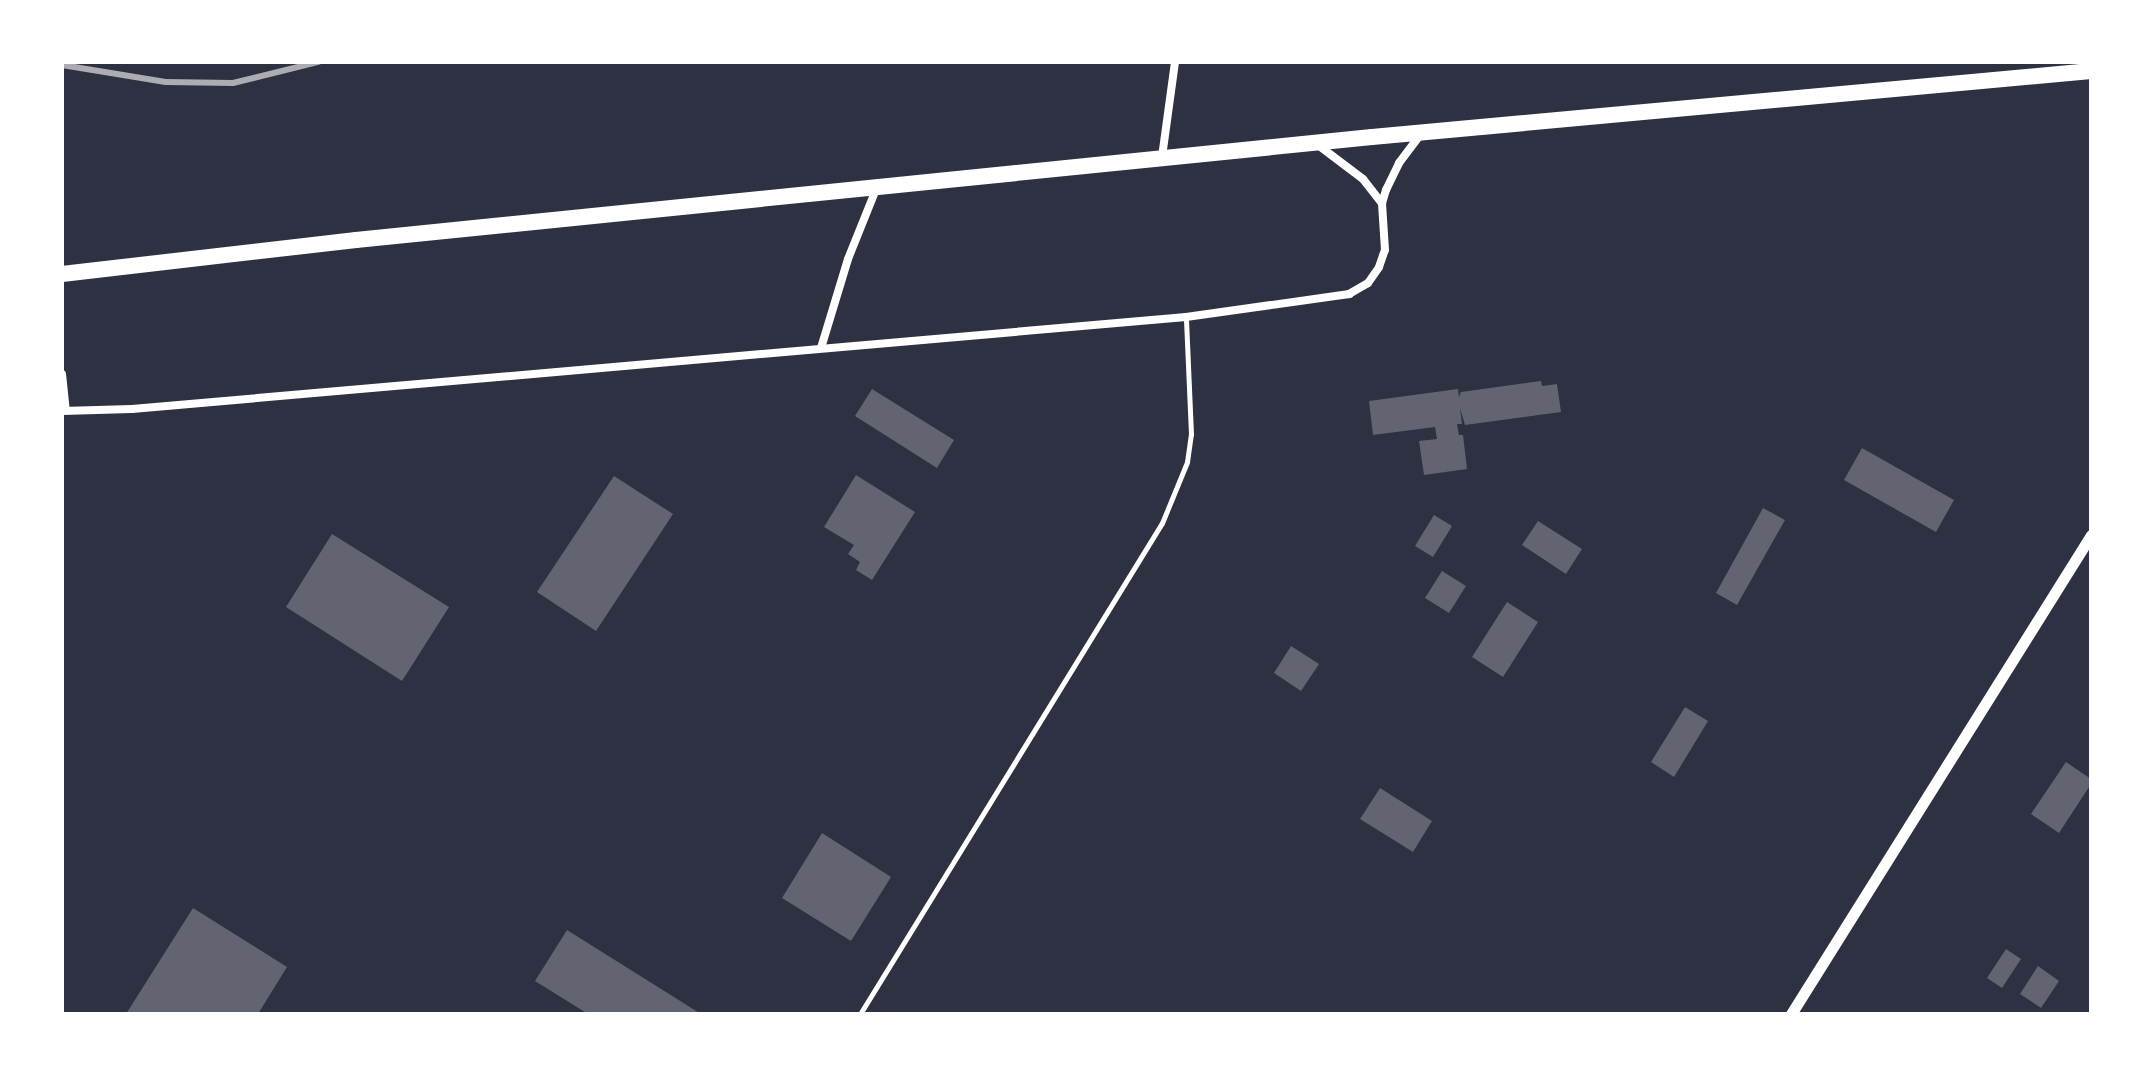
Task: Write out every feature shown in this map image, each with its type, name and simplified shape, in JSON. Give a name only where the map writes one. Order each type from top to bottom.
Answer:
[{"type":"highway","points":[[62,274],[2034,69],[2091,71]]},
{"type":"street","points":[[1162,158],[1175,62]]},
{"type":"street","points":[[62,374],[64,411],[132,409],[1186,317],[1349,294],[1368,283],[1379,267],[1385,250],[1382,203],[1399,163],[1423,133]]},
{"type":"street","points":[[1315,143],[1363,179],[1382,203]]},
{"type":"street","points":[[821,348],[852,247],[877,187]]},
{"type":"street","points":[[1791,1014],[2091,535]]},
{"type":"lane","points":[[860,1014],[1131,576],[1167,512],[1187,462],[1191,434],[1186,317]]},
{"type":"building","points":[[1541,381],[1542,386],[1557,384],[1561,412],[1465,425],[1460,408],[1462,424],[1457,424],[1459,435],[1463,435],[1467,469],[1424,475],[1419,441],[1437,439],[1435,427],[1373,435],[1369,401],[1458,389],[1459,397],[1461,392]]},
{"type":"building","points":[[872,389],[954,440],[937,468],[855,416]]},
{"type":"building","points":[[1862,448],[1954,500],[1936,532],[1844,480]]},
{"type":"building","points":[[856,475],[915,512],[872,580],[856,570],[860,562],[848,554],[854,545],[824,527]]},
{"type":"building","points":[[614,476],[673,514],[596,631],[537,592]]},
{"type":"building","points":[[1763,508],[1785,520],[1737,605],[1716,593]]},
{"type":"building","points":[[1434,515],[1452,526],[1433,557],[1415,546]]},
{"type":"building","points":[[1538,521],[1582,549],[1566,574],[1522,545]]},
{"type":"building","points":[[332,534],[449,607],[402,681],[286,607]]},
{"type":"building","points":[[1442,571],[1466,586],[1449,613],[1425,598]]},
{"type":"building","points":[[1507,602],[1538,622],[1503,677],[1472,657]]},
{"type":"building","points":[[1291,646],[1319,664],[1301,691],[1274,673]]},
{"type":"building","points":[[1685,707],[1708,721],[1674,777],[1651,762]]},
{"type":"building","points":[[2066,762],[2091,779],[2091,784],[2059,833],[2031,814]]},
{"type":"building","points":[[1380,788],[1432,821],[1413,852],[1360,819]]},
{"type":"building","points":[[822,833],[891,877],[851,941],[782,898]]},
{"type":"building","points":[[193,908],[287,967],[258,1014],[126,1014]]},
{"type":"building","points":[[567,930],[701,1014],[588,1014],[535,981]]},
{"type":"building","points":[[2006,949],[2021,959],[2002,988],[1987,978]]},
{"type":"building","points":[[2038,966],[2059,981],[2041,1008],[2020,994]]},
{"type":"railway","points":[[62,65],[166,82],[233,83],[318,62]]}]
